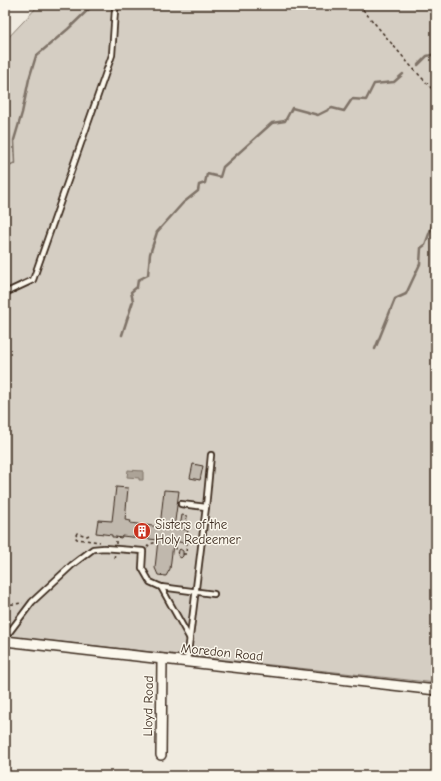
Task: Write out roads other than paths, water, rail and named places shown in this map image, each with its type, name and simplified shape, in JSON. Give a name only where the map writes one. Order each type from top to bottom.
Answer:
[{"type":"street","name":"Moredon Road","points":[[5,639],[436,690]]},
{"type":"street","name":"Lloyd Road","points":[[161,754],[162,658]]},
{"type":"lane","points":[[5,293],[34,280],[112,55],[115,10],[117,5]]},
{"type":"lane","points":[[187,661],[211,455]]},
{"type":"lane","points":[[181,504],[206,507]]},
{"type":"lane","points":[[5,639],[32,602],[72,565],[93,549],[104,548],[143,551],[142,568],[150,582],[161,587],[214,594]]},
{"type":"lane","points":[[161,587],[190,639]]},
{"type":"waterway","points":[[5,168],[15,163],[14,140],[36,56],[68,29],[93,5]]},
{"type":"waterway","points":[[418,65],[427,56],[436,54]]},
{"type":"waterway","points":[[122,335],[133,301],[131,292],[137,287],[138,280],[148,275],[150,254],[157,232],[183,203],[198,191],[199,185],[205,183],[207,174],[220,177],[223,167],[272,123],[285,121],[292,108],[318,115],[332,108],[344,111],[352,99],[366,100],[374,84],[394,82],[403,74]]},
{"type":"waterway","points":[[375,349],[395,299],[406,294],[420,264],[421,248],[425,245],[436,215]]},
{"type":"place","name":"Sisters of the Holy Redeemer","points":[[142,531]]}]
